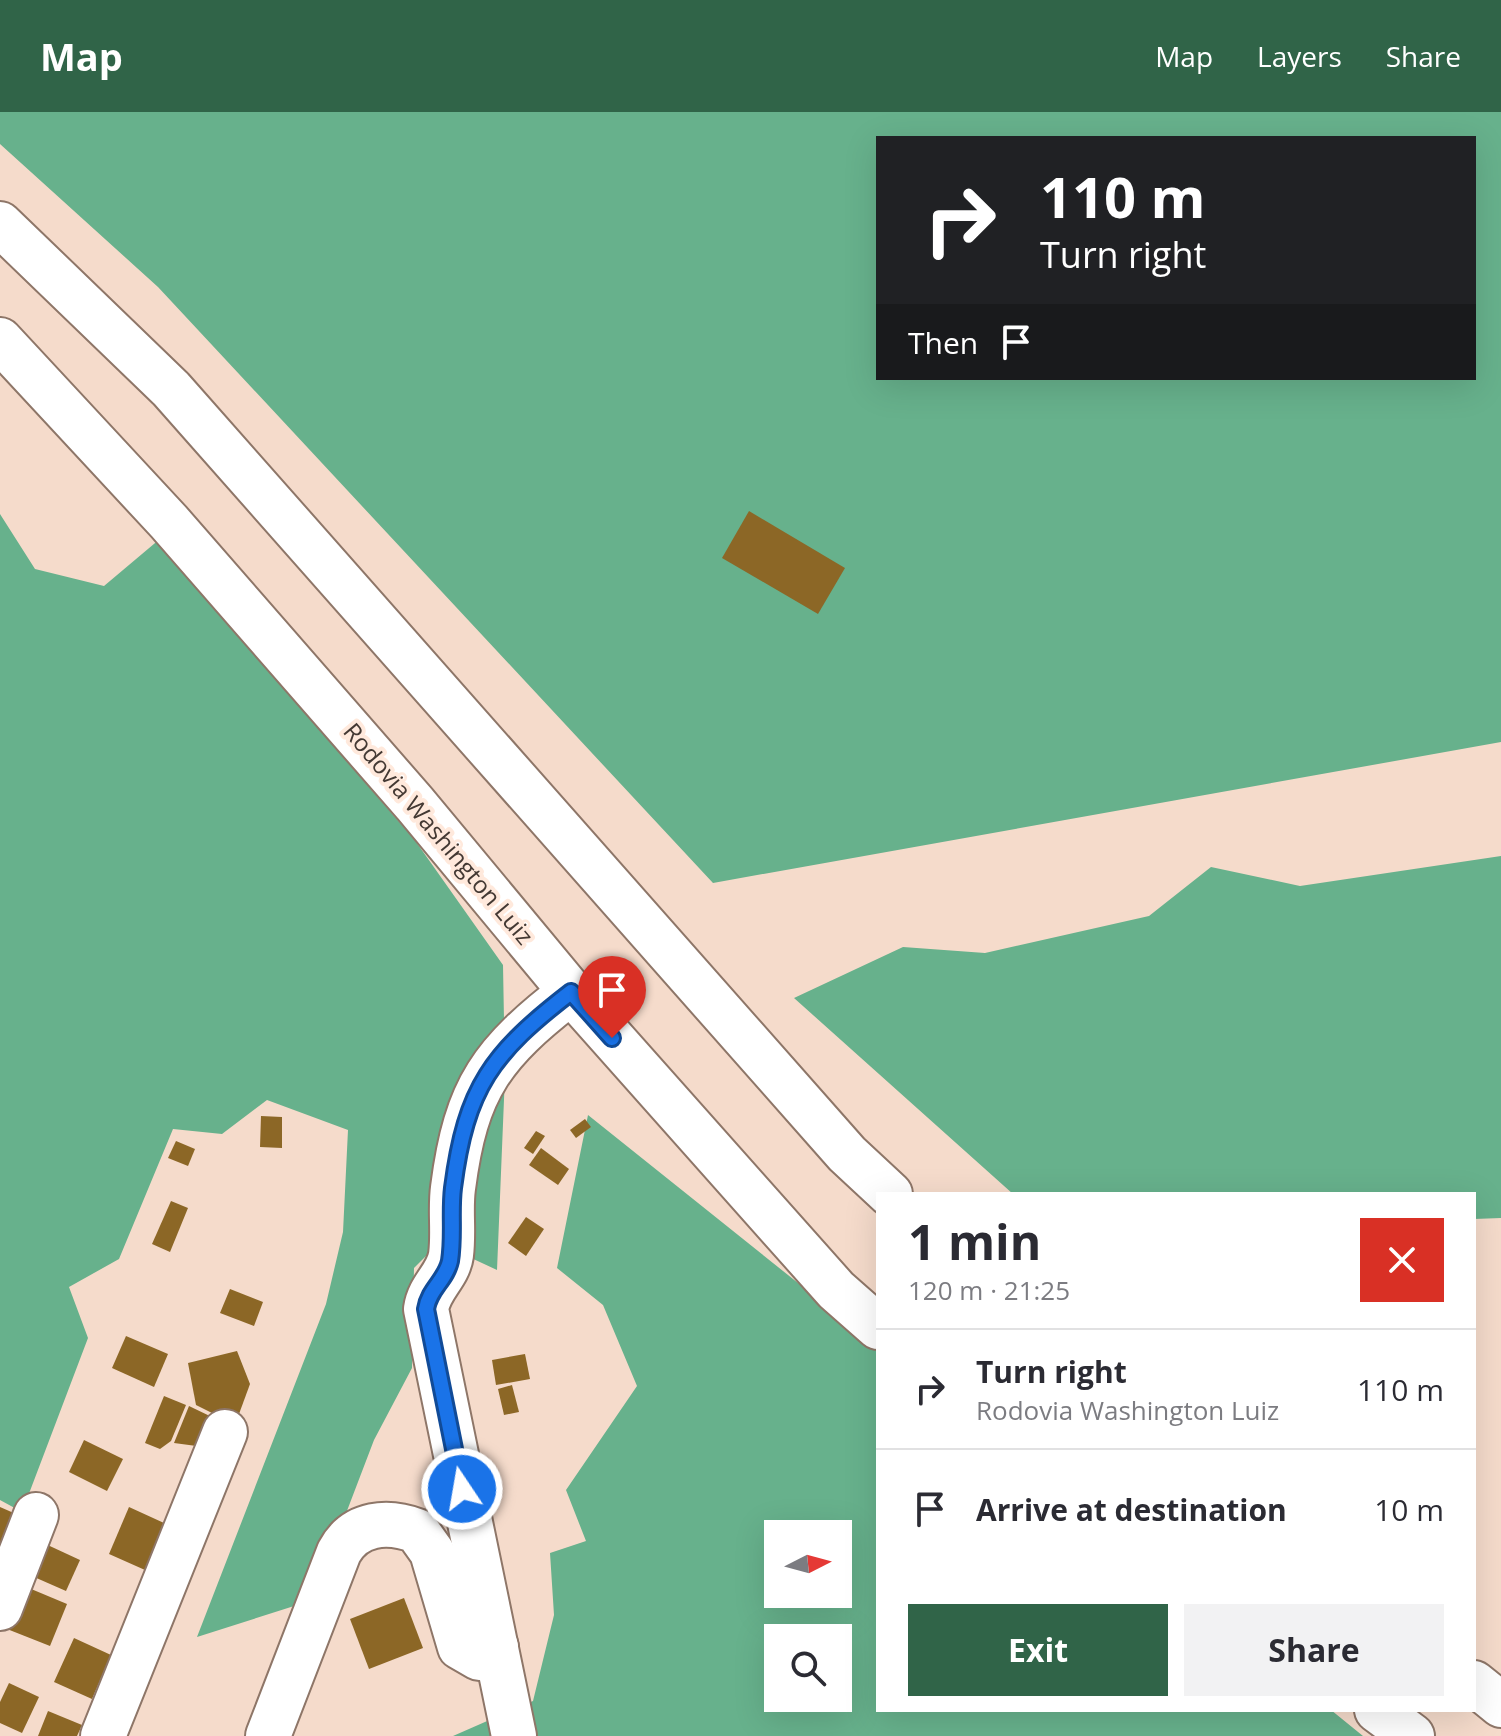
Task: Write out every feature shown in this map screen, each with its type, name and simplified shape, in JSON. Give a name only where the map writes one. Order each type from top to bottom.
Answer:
[{"type":"main road","points":[[0,224],[171,389],[836,1142],[888,1192]]},
{"type":"main road","name":"Rodovia Washington Luiz","points":[[0,340],[169,522],[415,804],[571,992],[836,1290],[876,1325]]},
{"type":"main road","points":[[514,1736],[426,1309],[429,1293],[449,1266],[453,1187],[468,1110],[481,1080],[513,1039],[571,992]]},
{"type":"main road","points":[[103,1736],[225,1432]]},
{"type":"main road","points":[[0,1608],[36,1515]]},
{"type":"main road","points":[[268,1736],[339,1552],[346,1538],[358,1530],[388,1525],[417,1531],[432,1552],[460,1647],[479,1658],[496,1647]]},
{"type":"main road","points":[[1476,1685],[1501,1705]]},
{"type":"main road","points":[[1380,1712],[1412,1736]]},
{"type":"green space","points":[[0,112],[1501,112],[1501,742],[713,883],[158,287],[0,144]]},
{"type":"green space","points":[[0,514],[35,569],[104,586],[161,538],[222,617],[414,839],[503,965],[505,1075],[497,1270],[439,1243],[414,1268],[412,1368],[374,1440],[313,1600],[197,1637],[326,1304],[343,1232],[348,1130],[267,1100],[222,1134],[173,1129],[119,1259],[69,1287],[88,1338],[22,1512],[0,1500]]},
{"type":"green space","points":[[1501,856],[1501,1218],[1476,1219],[1476,1192],[1011,1192],[794,998],[903,947],[985,953],[1149,916],[1211,867],[1300,886]]},
{"type":"green space","points":[[588,1115],[876,1345],[876,1712],[1333,1712],[1363,1736],[453,1736],[533,1701],[554,1615],[550,1553],[586,1541],[566,1490],[637,1386],[603,1305],[557,1268]]},
{"type":"building","points":[[749,511],[845,568],[818,614],[722,558]]},
{"type":"building","points":[[261,1116],[282,1117],[282,1148],[260,1147]]},
{"type":"building","points":[[585,1119],[591,1127],[576,1138],[570,1130]]},
{"type":"building","points":[[536,1131],[545,1136],[533,1154],[524,1148]]},
{"type":"building","points":[[176,1141],[195,1149],[188,1166],[168,1158]]},
{"type":"building","points":[[541,1148],[569,1169],[558,1185],[529,1165]]},
{"type":"building","points":[[171,1201],[188,1208],[170,1252],[152,1244]]},
{"type":"building","points":[[526,1217],[544,1229],[526,1256],[508,1243]]},
{"type":"building","points":[[230,1289],[263,1302],[254,1326],[220,1313]]},
{"type":"building","points":[[126,1336],[168,1354],[154,1387],[112,1368]]},
{"type":"building","points":[[237,1351],[250,1384],[239,1414],[220,1417],[196,1405],[188,1363]]},
{"type":"building","points":[[525,1354],[530,1379],[496,1385],[492,1360]]},
{"type":"building","points":[[512,1385],[519,1412],[504,1415],[498,1389]]},
{"type":"building","points":[[164,1396],[186,1405],[171,1441],[160,1449],[145,1443]]},
{"type":"building","points":[[189,1406],[216,1419],[204,1447],[174,1443]]},
{"type":"building","points":[[84,1440],[123,1459],[107,1491],[69,1472]]},
{"type":"building","points":[[0,1507],[16,1514],[0,1551]]},
{"type":"building","points":[[129,1507],[164,1523],[145,1570],[109,1554]]},
{"type":"building","points":[[39,1541],[80,1560],[66,1591],[25,1573]]},
{"type":"building","points":[[24,1586],[67,1604],[50,1646],[7,1629]]},
{"type":"building","points":[[404,1598],[423,1648],[369,1669],[350,1619]]},
{"type":"building","points":[[74,1638],[111,1655],[92,1699],[54,1682]]},
{"type":"building","points":[[9,1683],[39,1697],[22,1733],[0,1723],[0,1702]]},
{"type":"building","points":[[48,1711],[82,1725],[77,1736],[38,1736]]},
{"type":"route","points":[[462,1489],[426,1309],[429,1293],[449,1266],[453,1187],[468,1110],[481,1080],[513,1039],[571,992],[612,1038]]}]
